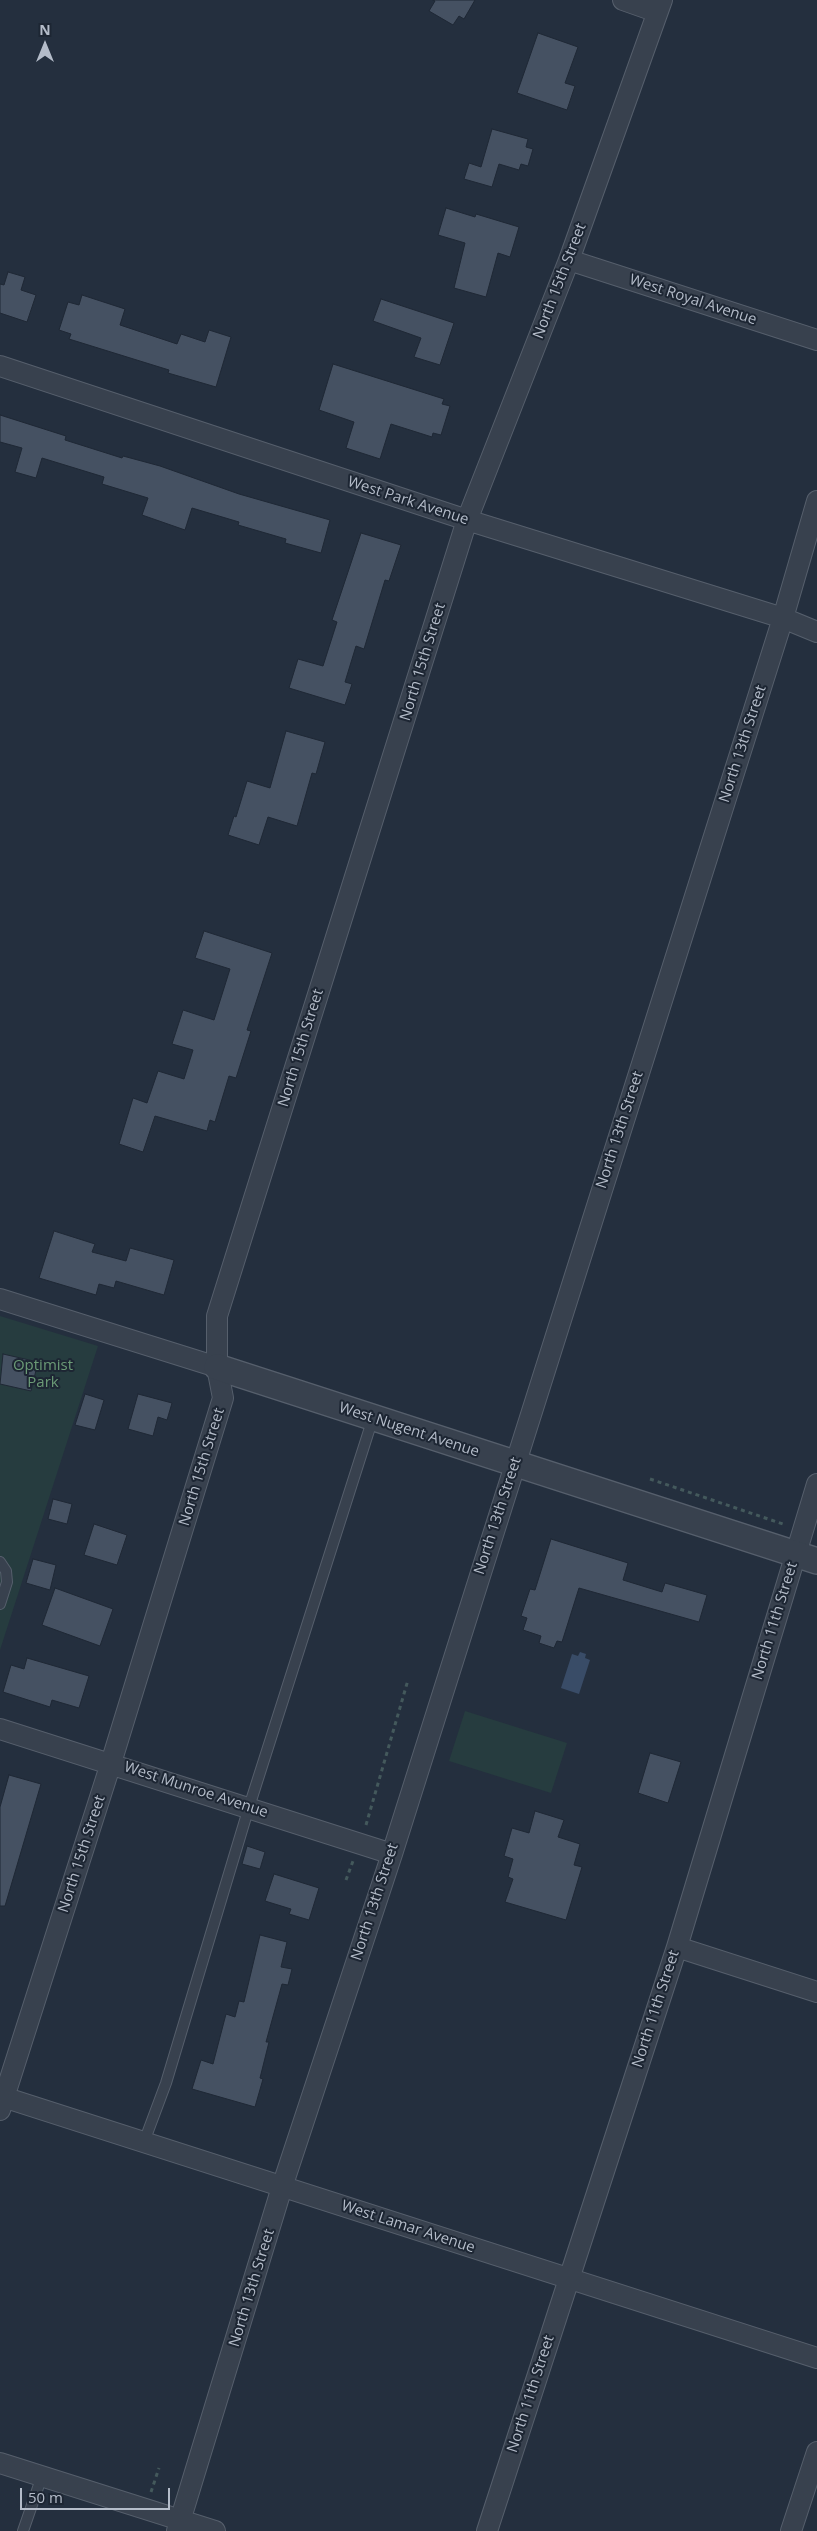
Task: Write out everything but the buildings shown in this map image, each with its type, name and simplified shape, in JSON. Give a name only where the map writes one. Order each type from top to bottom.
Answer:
[{"type":"street","points":[[623,0],[659,6]]},
{"type":"street","name":"North 15th Street","points":[[1,2101],[111,1763],[223,1398],[217,1367],[217,1316],[467,520],[568,260],[659,6]]},
{"type":"street","name":"West Royal Avenue","points":[[568,260],[817,340]]},
{"type":"street","name":"West Park Avenue","points":[[0,366],[467,520],[783,618],[817,632]]},
{"type":"street","name":"North 13th Street","points":[[179,2526],[282,2187],[392,1854],[783,618],[817,501]]},
{"type":"street","name":"West Nugent Avenue","points":[[0,1299],[217,1367],[806,1558]]},
{"type":"street","name":"North 11th Street","points":[[487,2531],[676,1947],[806,1558],[817,1484]]},
{"type":"street","name":"West Munroe Avenue","points":[[0,1729],[392,1854]]},
{"type":"street","points":[[676,1947],[817,1992]]},
{"type":"street","name":"West Lamar Avenue","points":[[1,2101],[144,2142],[817,2358]]},
{"type":"street","points":[[791,2531],[817,2452]]},
{"type":"street","points":[[0,2463],[42,2476],[179,2526],[215,2531]]},
{"type":"lane","points":[[144,2142],[166,2083],[250,1808],[373,1418]]},
{"type":"lane","points":[[0,1562],[6,1572],[7,1582],[0,1604]]},
{"type":"lane","points":[[23,2531],[42,2476]]},
{"type":"path","points":[[650,1479],[783,1524]]},
{"type":"path","points":[[364,1830],[408,1680]]},
{"type":"path","points":[[346,1880],[354,1858]]},
{"type":"path","points":[[151,2494],[159,2468]]},
{"type":"green space","name":"Optimist Park","points":[[0,1316],[98,1346],[0,1650]]},
{"type":"green space","points":[[465,1711],[567,1743],[551,1793],[449,1761]]},
{"type":"water","points":[[580,1652],[586,1654],[585,1658],[590,1660],[579,1694],[561,1688],[572,1654],[578,1656]]}]
